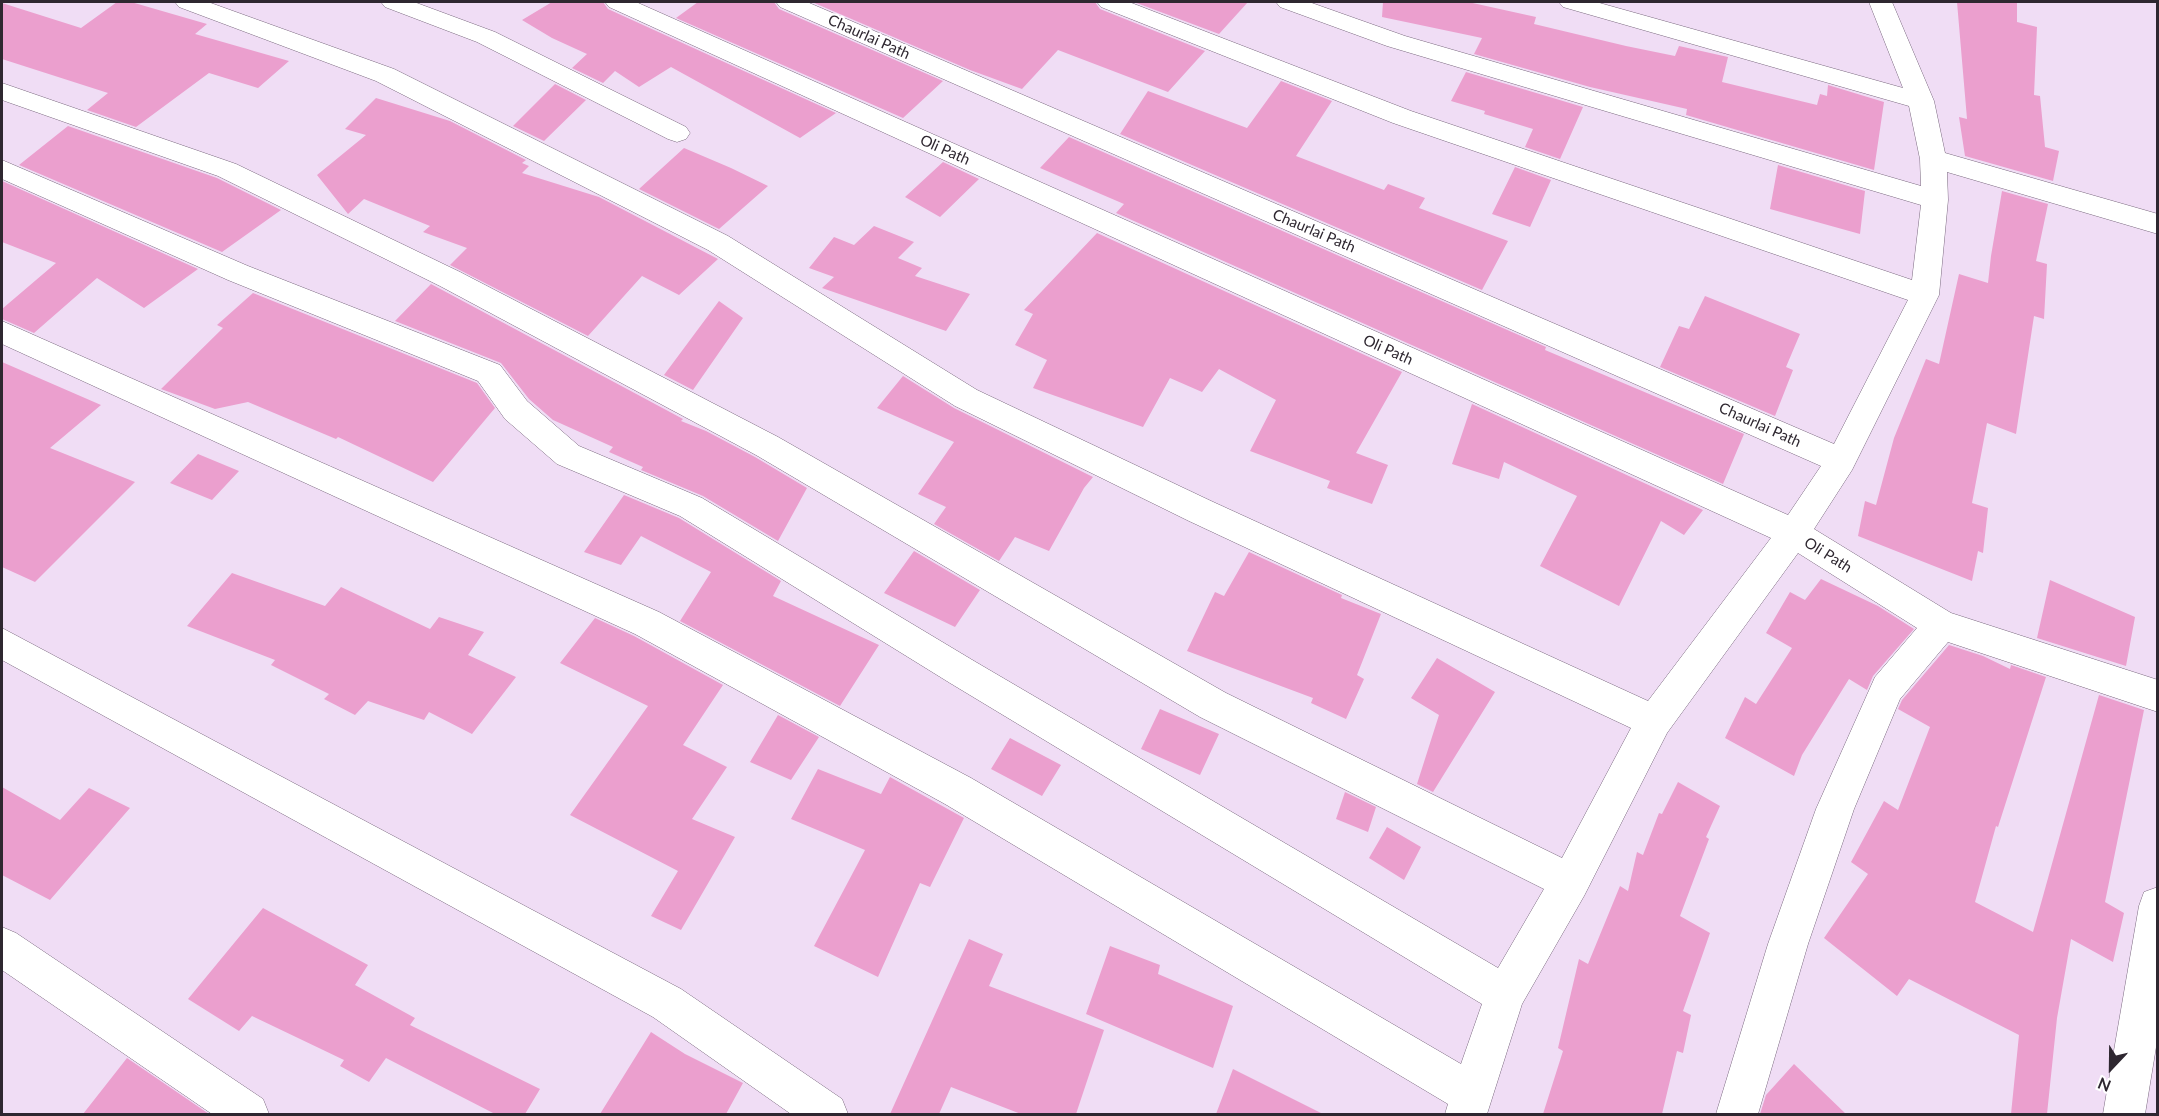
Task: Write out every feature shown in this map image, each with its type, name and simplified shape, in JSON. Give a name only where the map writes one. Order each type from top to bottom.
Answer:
[{"type":"street","points":[[187,2],[385,75],[718,243],[966,398],[1200,511],[1654,721]]},
{"type":"street","points":[[393,2],[486,37],[677,133]]},
{"type":"street","name":"Oli Path","points":[[617,2],[1794,533],[1941,625],[2157,696]]},
{"type":"street","name":"Chaurlai Path","points":[[788,2],[1841,461]]},
{"type":"street","points":[[1109,2],[1402,117],[1925,295]]},
{"type":"street","points":[[1288,2],[1396,41],[1935,200]]},
{"type":"street","points":[[1571,2],[1921,101]]},
{"type":"street","points":[[2,332],[647,622],[958,791],[1469,1104],[1505,995],[1570,882],[1654,721],[1794,533],[1841,461],[1925,295],[1935,200],[1933,159],[1921,101],[1876,4]]},
{"type":"street","points":[[2,91],[226,170],[450,279],[767,446],[1213,705],[1570,882]]},
{"type":"street","points":[[1933,159],[2157,224]]},
{"type":"street","points":[[2,169],[238,273],[489,373],[516,410],[568,456],[691,507],[982,684],[1505,995]]},
{"type":"street","points":[[1737,1114],[1788,944],[1835,808],[1887,688],[1941,625]]},
{"type":"street","points":[[2,643],[667,1004],[827,1114]]},
{"type":"street","points":[[2124,1114],[2157,906]]},
{"type":"street","points":[[2,947],[248,1114]]},
{"type":"building","points":[[117,2],[131,2],[207,24],[195,34],[289,61],[258,88],[209,73],[136,127],[87,110],[108,93],[2,59],[2,3],[81,28]]},
{"type":"building","points":[[552,2],[603,2],[608,9],[836,113],[800,138],[671,67],[639,87],[615,71],[603,83],[572,68],[587,54],[552,38],[522,20]]},
{"type":"building","points":[[698,2],[774,2],[779,9],[943,81],[903,118],[676,18]]},
{"type":"building","points":[[812,2],[1095,2],[1100,9],[1205,51],[1168,92],[1058,50],[1022,89],[970,70]]},
{"type":"building","points":[[1134,2],[1248,2],[1219,34]]},
{"type":"building","points":[[1383,2],[1468,2],[1536,17],[1534,24],[1626,46],[1675,56],[1679,46],[1728,57],[1722,82],[1817,105],[1820,94],[1827,96],[1828,85],[1884,102],[1874,170],[1686,115],[1687,109],[1590,87],[1474,54],[1482,38],[1382,17]]},
{"type":"building","points":[[1957,2],[2017,2],[2017,22],[2037,27],[2034,95],[2040,96],[2045,147],[2059,151],[2053,181],[1965,156],[1959,117],[1967,119]]},
{"type":"building","points":[[1466,72],[1583,107],[1560,159],[1525,147],[1533,129],[1451,101]]},
{"type":"building","points":[[1281,81],[1332,101],[1296,156],[1384,190],[1388,184],[1425,198],[1419,208],[1508,241],[1482,290],[1120,134],[1148,91],[1247,128]]},
{"type":"building","points":[[555,84],[586,100],[544,141],[513,126]]},
{"type":"building","points":[[376,98],[450,121],[526,160],[522,163],[529,166],[522,173],[599,197],[718,259],[679,295],[642,276],[588,336],[450,265],[467,248],[423,232],[430,226],[364,199],[348,214],[317,175],[366,135],[345,129]]},
{"type":"building","points":[[68,126],[217,178],[281,210],[222,252],[19,165]]},
{"type":"building","points":[[1069,137],[1546,347],[1545,350],[1744,434],[1723,484],[1116,213],[1124,204],[1040,168]]},
{"type":"building","points":[[684,148],[768,186],[719,229],[639,189]]},
{"type":"building","points":[[943,162],[979,179],[940,217],[905,197]]},
{"type":"building","points":[[1778,165],[1865,191],[1860,234],[1770,209]]},
{"type":"building","points":[[1515,167],[1551,180],[1530,227],[1492,214]]},
{"type":"building","points":[[2,181],[198,269],[144,308],[97,278],[34,333],[2,319],[2,309],[56,263],[2,242]]},
{"type":"building","points":[[2002,191],[2048,204],[2036,261],[2047,264],[2044,319],[2034,316],[2016,434],[1987,423],[1972,503],[1988,508],[1983,553],[1978,551],[1972,581],[1858,536],[1865,501],[1876,505],[1894,438],[1926,359],[1939,364],[1959,274],[1988,283]]},
{"type":"building","points":[[874,226],[914,242],[898,258],[922,268],[915,276],[970,294],[946,331],[822,288],[834,277],[809,268],[834,237],[854,245]]},
{"type":"building","points":[[1097,233],[1402,372],[1356,453],[1388,465],[1372,504],[1327,488],[1330,481],[1250,451],[1276,400],[1219,369],[1202,392],[1170,378],[1143,427],[1033,388],[1047,360],[1015,345],[1033,314],[1024,310]]},
{"type":"building","points":[[431,284],[683,419],[681,421],[706,431],[755,457],[807,488],[778,541],[703,496],[641,470],[643,467],[609,452],[613,447],[553,420],[529,399],[501,363],[395,321]]},
{"type":"building","points":[[253,293],[477,383],[495,408],[433,482],[338,437],[336,439],[248,402],[215,409],[161,389],[223,328],[217,325]]},
{"type":"building","points":[[1705,296],[1800,334],[1786,367],[1793,370],[1775,416],[1660,367],[1679,326],[1689,329]]},
{"type":"building","points":[[719,301],[743,318],[693,390],[664,375]]},
{"type":"building","points":[[2,362],[101,405],[50,448],[135,482],[35,582],[2,567]]},
{"type":"building","points":[[903,376],[954,408],[1093,477],[1084,488],[1049,551],[1015,537],[999,561],[934,524],[946,507],[918,494],[954,442],[877,408]]},
{"type":"building","points":[[1472,404],[1703,510],[1684,535],[1661,521],[1619,606],[1540,566],[1577,496],[1504,462],[1499,479],[1452,464]]},
{"type":"building","points":[[198,454],[239,471],[212,500],[170,483]]},
{"type":"building","points":[[624,495],[679,518],[781,581],[773,596],[879,645],[840,706],[680,621],[711,572],[641,536],[621,565],[584,552]]},
{"type":"building","points":[[914,551],[980,590],[955,627],[884,593]]},
{"type":"building","points":[[1249,552],[1342,595],[1341,598],[1381,614],[1357,675],[1364,679],[1346,719],[1311,703],[1313,698],[1187,651],[1215,592],[1224,596]]},
{"type":"building","points":[[232,573],[325,606],[341,587],[430,629],[439,617],[484,632],[468,655],[516,677],[472,734],[429,712],[424,720],[368,701],[355,715],[324,699],[329,694],[271,665],[275,660],[187,626]]},
{"type":"building","points":[[1821,579],[1878,606],[1914,629],[1873,676],[1867,690],[1849,679],[1802,755],[1794,776],[1725,738],[1745,697],[1756,704],[1792,648],[1766,633],[1790,592],[1805,600]]},
{"type":"building","points":[[2050,580],[2135,617],[2126,666],[2037,638]]},
{"type":"building","points":[[595,618],[634,636],[723,685],[683,745],[727,767],[692,819],[735,837],[681,930],[651,916],[678,871],[570,815],[648,706],[560,663]]},
{"type":"building","points":[[1949,645],[1983,656],[2010,669],[2011,665],[2046,677],[1998,827],[1996,826],[1975,902],[2033,932],[2099,695],[2144,710],[2105,902],[2124,913],[2113,962],[2071,939],[2057,1018],[2047,1114],[2011,1114],[2019,1035],[1909,979],[1897,996],[1824,938],[1868,874],[1851,862],[1884,801],[1898,810],[1930,727],[1898,709],[1902,700]]},
{"type":"building","points":[[1437,658],[1495,692],[1433,792],[1417,784],[1439,715],[1411,698]]},
{"type":"building","points":[[1160,709],[1219,734],[1200,775],[1141,749]]},
{"type":"building","points":[[778,715],[819,737],[791,780],[750,762]]},
{"type":"building","points":[[1010,738],[1061,765],[1042,796],[991,769]]},
{"type":"building","points":[[818,769],[881,794],[890,777],[964,818],[930,887],[920,883],[878,977],[814,946],[865,850],[791,819]]},
{"type":"building","points":[[1678,782],[1720,806],[1706,837],[1709,839],[1680,916],[1710,933],[1683,1011],[1691,1015],[1683,1053],[1677,1051],[1662,1114],[1543,1114],[1563,1051],[1558,1048],[1579,959],[1588,964],[1620,886],[1628,891],[1637,852],[1643,855],[1659,813],[1662,814]]},
{"type":"building","points":[[2,787],[60,820],[89,788],[130,808],[50,900],[2,875]]},
{"type":"building","points":[[1345,792],[1376,807],[1368,832],[1336,819]]},
{"type":"building","points":[[1387,827],[1421,847],[1404,880],[1369,858]]},
{"type":"building","points":[[263,908],[368,965],[355,985],[415,1018],[410,1025],[540,1089],[525,1114],[495,1114],[386,1058],[369,1082],[340,1066],[344,1060],[252,1016],[239,1031],[188,999]]},
{"type":"building","points":[[969,939],[1003,954],[989,986],[1104,1030],[1076,1114],[1021,1114],[951,1087],[939,1114],[890,1114]]},
{"type":"building","points":[[1110,946],[1160,965],[1158,974],[1233,1006],[1213,1068],[1086,1014]]},
{"type":"building","points":[[651,1032],[685,1054],[743,1083],[726,1114],[600,1114]]},
{"type":"building","points":[[127,1058],[209,1114],[83,1114]]},
{"type":"building","points":[[1794,1064],[1846,1114],[1760,1114],[1766,1095]]},
{"type":"building","points":[[1233,1069],[1323,1114],[1216,1114]]}]
